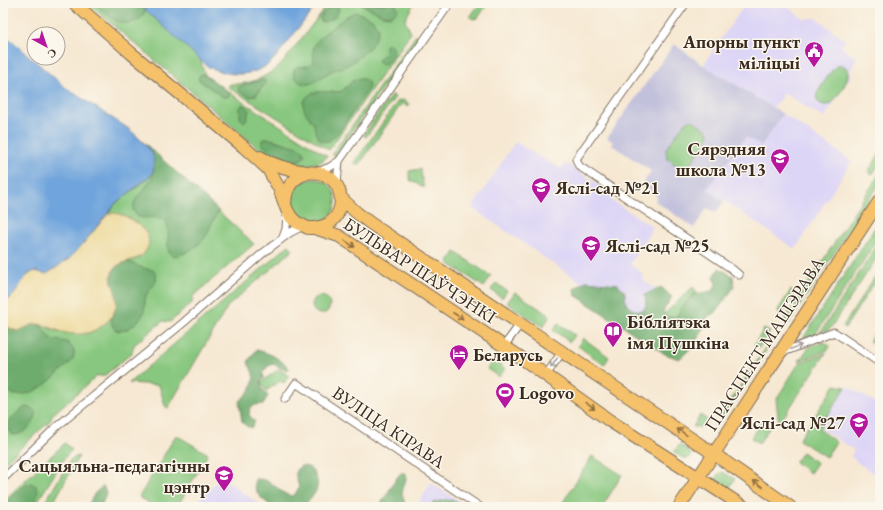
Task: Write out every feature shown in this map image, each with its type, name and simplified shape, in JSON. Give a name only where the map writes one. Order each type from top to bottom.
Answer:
[{"type":"main road","name":"БУЛЬВАР ШАЎЧЭНКІ","points":[[74,3],[268,169],[279,188],[290,217],[296,222],[339,236],[504,346],[610,421],[744,507]]},
{"type":"main road","name":"БУЛЬВАР ШАЎЧЭНКІ","points":[[244,147],[270,163],[285,168],[324,174],[337,185],[341,198],[337,215],[331,222],[324,226],[309,227]]},
{"type":"main road","points":[[286,206],[286,196],[291,183],[296,178],[312,172]]},
{"type":"main road","name":"БУЛЬВАР ШАЎЧЭНКІ","points":[[341,198],[370,223],[521,323],[790,507]]},
{"type":"main road","name":"ПРАСПЕКТ МАШЭРАВА","points":[[680,507],[778,354],[880,200]]},
{"type":"street","points":[[312,172],[330,167],[339,160],[450,3]]},
{"type":"street","points":[[686,3],[576,158],[579,166],[739,275]]},
{"type":"street","points":[[337,185],[339,160]]},
{"type":"street","points":[[283,238],[286,229],[286,206]]},
{"type":"street","points":[[3,479],[55,428],[183,323],[263,254],[297,228],[309,227]]},
{"type":"street","name":"БУЛЬВАР ШАЎЧЭНКІ","points":[[504,346],[521,323]]},
{"type":"street","points":[[778,354],[834,332],[880,363]]},
{"type":"street","points":[[546,375],[562,352]]},
{"type":"street","name":"ВУЛІЦА КІРАВА","points":[[285,399],[296,383],[480,507]]},
{"type":"shaded area","points":[[746,3],[782,3],[804,19],[816,18],[845,40],[841,47],[857,58],[850,71],[851,76],[824,118],[784,93],[773,108],[703,65]]},
{"type":"shaded area","points":[[674,44],[703,65],[783,114],[761,146],[746,137],[707,189],[724,201],[716,213],[707,208],[694,228],[655,201],[657,196],[642,185],[651,171],[612,145],[613,142],[607,138]]},
{"type":"shaded area","name":"Сярэдняя школа №13","points":[[783,114],[852,161],[795,249],[707,189],[746,137],[761,146]]},
{"type":"shaded area","points":[[515,142],[561,169],[566,163],[614,195],[611,200],[653,227],[630,264],[642,273],[644,281],[664,294],[644,324],[472,208]]},
{"type":"shaded area","name":"Яслі-сад №27","points":[[847,386],[880,405],[880,478],[858,463],[851,456],[854,450],[820,428]]},
{"type":"shaded area","name":"Сацыяльна-педагагічны цэнтр","points":[[222,477],[262,507],[190,507]]},
{"type":"shaded area","points":[[431,483],[468,507],[416,507]]},
{"type":"green space","points":[[87,3],[138,3],[200,59],[205,75],[245,103],[327,156],[321,162],[313,165],[303,165],[283,160],[258,148]]},
{"type":"green space","points":[[95,3],[138,3],[145,9],[140,19],[130,23],[124,23],[108,16]]},
{"type":"green space","points":[[329,3],[414,3],[405,20],[411,33],[329,150],[228,87],[230,84],[253,81],[272,71],[284,61]]},
{"type":"green space","points":[[359,3],[393,3],[398,9],[393,15],[382,15]]},
{"type":"green space","points":[[480,3],[488,3],[478,18],[473,19],[470,17]]},
{"type":"green space","points":[[335,6],[339,8],[335,16],[328,21],[322,22],[320,20],[323,13],[327,9]]},
{"type":"green space","points":[[357,12],[372,19],[378,27],[375,39],[367,50],[351,63],[330,72],[310,84],[298,81],[294,75],[294,69],[307,66],[313,62],[313,49],[319,39],[347,16]]},
{"type":"green space","points":[[416,35],[419,37],[335,156],[332,154]]},
{"type":"green space","points":[[387,44],[391,45],[394,51],[388,62],[382,65],[378,60],[385,53],[385,46]]},
{"type":"green space","points":[[841,65],[846,68],[848,72],[848,77],[842,89],[831,104],[820,104],[816,97],[818,92],[833,69],[836,66]]},
{"type":"green space","points":[[201,74],[205,75],[227,91],[229,96],[223,97],[200,81],[198,78]]},
{"type":"green space","points":[[360,78],[368,81],[369,86],[366,93],[338,133],[329,141],[321,140],[318,138],[313,123],[304,108],[303,105],[306,98],[313,93],[318,92],[342,91],[352,81]]},
{"type":"green space","points":[[265,80],[265,84],[256,95],[250,97],[239,91],[238,88],[243,85]]},
{"type":"green space","points":[[392,94],[395,97],[366,137],[363,135]]},
{"type":"green space","points":[[403,100],[409,104],[407,106],[402,103],[359,165],[354,163],[398,101]]},
{"type":"green space","points":[[242,105],[246,106],[249,110],[247,119],[244,122],[240,118],[240,108]]},
{"type":"green space","points":[[693,120],[709,132],[708,139],[688,167],[680,168],[667,158],[666,149],[685,123]]},
{"type":"green space","points":[[267,138],[298,147],[303,151],[305,156],[301,159],[289,160],[276,155],[265,148],[262,144],[263,140]]},
{"type":"green space","points":[[142,141],[254,244],[193,296],[192,303],[170,322],[163,321],[134,345],[132,353],[104,376],[97,376],[52,415],[51,420],[3,464],[3,325],[36,324],[61,332],[88,333],[96,330],[107,322],[112,316],[123,263],[138,258],[145,251],[148,243],[146,235],[134,222],[117,214],[108,214],[116,203],[145,181],[147,146]]},
{"type":"green space","points":[[142,141],[219,211],[214,218],[205,238],[185,253],[176,256],[171,255],[168,245],[168,225],[165,221],[162,219],[138,217],[133,210],[136,199],[151,179],[154,167],[152,156]]},
{"type":"green space","points":[[880,153],[880,163],[872,175],[868,172]]},
{"type":"green space","points":[[420,169],[424,188],[410,180],[409,171]]},
{"type":"green space","points":[[880,173],[880,183],[788,324],[784,320]]},
{"type":"green space","points":[[314,179],[326,183],[332,189],[336,201],[332,213],[326,219],[314,223],[302,219],[296,213],[292,201],[296,189],[302,183]]},
{"type":"green space","points":[[880,220],[880,235],[815,335],[806,338],[804,337]]},
{"type":"green space","points":[[880,241],[880,253],[830,329],[820,333]]},
{"type":"green space","points":[[289,245],[293,250],[228,306],[168,408],[165,406],[159,385],[129,383]]},
{"type":"green space","points":[[455,252],[491,276],[484,287],[448,263]]},
{"type":"green space","points":[[126,262],[152,270],[155,272],[157,277],[155,283],[147,293],[141,318],[128,328],[119,331],[115,329],[111,323],[115,310],[112,273],[118,266]]},
{"type":"green space","points":[[719,268],[733,276],[734,287],[716,312],[707,317],[697,341],[679,359],[665,354],[575,295],[574,289],[586,281],[618,284],[625,292],[626,304],[634,310],[641,311],[646,306],[645,295],[661,287],[672,297],[663,311],[666,317],[676,317],[681,308],[694,294],[712,291],[716,285],[714,277]]},
{"type":"green space","points":[[880,269],[880,274],[845,328],[843,326]]},
{"type":"green space","points":[[496,283],[507,291],[502,298],[491,290]]},
{"type":"green space","points":[[693,287],[705,302],[682,335],[658,320]]},
{"type":"green space","points":[[791,290],[795,293],[780,317],[778,310]]},
{"type":"green space","points":[[515,292],[550,316],[543,327],[507,303]]},
{"type":"green space","points":[[317,296],[325,296],[330,301],[328,312],[325,314],[317,314],[312,309],[312,301]]},
{"type":"green space","points":[[558,323],[575,335],[570,342],[553,330]]},
{"type":"green space","points":[[32,324],[40,325],[51,339],[67,342],[74,350],[74,355],[72,361],[39,389],[14,395],[3,386],[3,325],[17,331]]},
{"type":"green space","points":[[880,325],[880,348],[869,341]]},
{"type":"green space","points":[[764,329],[770,332],[759,348],[754,345]]},
{"type":"green space","points":[[773,337],[773,340],[723,417],[721,415]]},
{"type":"green space","points":[[583,338],[609,357],[604,365],[578,346]]},
{"type":"green space","points":[[824,342],[830,346],[828,350],[799,361],[809,347]]},
{"type":"green space","points":[[256,350],[274,356],[289,368],[287,371],[273,364],[267,367],[263,373],[264,378],[261,380],[262,389],[268,396],[263,404],[255,405],[250,408],[249,415],[255,422],[251,428],[242,422],[239,401],[248,393],[252,386],[254,378],[248,362]]},
{"type":"green space","points":[[826,353],[779,424],[776,400],[799,363]]},
{"type":"green space","points":[[493,360],[505,369],[499,377],[487,369]]},
{"type":"green space","points":[[279,369],[289,376],[284,383],[280,381],[266,391],[261,382]]},
{"type":"green space","points":[[835,385],[846,387],[819,429],[836,442],[826,457],[799,440]]},
{"type":"green space","points":[[26,407],[33,409],[35,413],[35,418],[32,424],[22,433],[16,435],[11,434],[7,428],[10,422],[17,413]]},
{"type":"green space","points":[[700,415],[709,421],[703,427],[693,427]]},
{"type":"green space","points":[[761,421],[770,427],[759,443],[751,438]]},
{"type":"green space","points":[[176,435],[208,454],[177,507],[155,507],[139,497]]},
{"type":"green space","points":[[65,443],[72,450],[66,456],[34,507],[3,507],[3,501]]},
{"type":"green space","points":[[680,444],[691,453],[686,459],[674,452]]},
{"type":"green space","points":[[802,452],[817,463],[810,473],[795,462]]},
{"type":"green space","points":[[79,456],[51,507],[42,507],[71,459]]},
{"type":"green space","points":[[592,456],[622,475],[602,507],[560,507]]},
{"type":"green space","points":[[301,466],[312,469],[317,479],[316,492],[303,507],[272,507],[257,492],[255,488],[255,479],[262,479],[272,483],[287,495],[292,496],[296,493],[299,487],[296,477],[296,470]]},
{"type":"green space","points":[[723,472],[735,479],[729,488],[717,480],[716,477],[718,474]]},
{"type":"green space","points":[[401,473],[405,473],[407,475],[402,493],[406,507],[379,507],[398,476]]},
{"type":"green space","points":[[31,483],[36,486],[38,494],[30,507],[3,507],[8,500],[24,486]]},
{"type":"green space","points":[[103,486],[106,494],[102,507],[87,507],[95,493]]},
{"type":"green space","points":[[445,500],[455,501],[466,507],[430,507],[434,503]]},
{"type":"sand","points":[[115,213],[128,218],[141,226],[146,232],[148,245],[142,255],[119,265],[112,272],[111,275],[116,307],[108,321],[91,332],[81,334],[66,333],[39,324],[31,325],[17,331],[3,325],[3,305],[14,294],[22,280],[32,272],[38,271],[48,273],[69,259],[108,214]]},
{"type":"water","points":[[138,3],[318,3],[278,55],[269,64],[254,72],[238,74],[222,72],[207,66]]},
{"type":"water","points":[[3,33],[26,53],[26,66],[41,66],[66,88],[129,129],[152,152],[154,159],[153,172],[149,177],[116,203],[69,259],[48,273],[45,274],[35,271],[28,275],[14,294],[3,305]]},
{"type":"place","name":"Апорны пункт міліцыі","points":[[814,68]]},
{"type":"place","name":"Сярэдняя школа №13","points":[[780,175]]},
{"type":"place","name":"Яслі-сад №21","points":[[541,204]]},
{"type":"place","name":"Яслі-сад №25","points":[[591,262]]},
{"type":"place","name":"Бібліятэка імя Пушкіна","points":[[613,348]]},
{"type":"place","name":"Беларусь","points":[[459,371]]},
{"type":"place","name":"Logovo","points":[[505,409]]},
{"type":"place","name":"Яслі-сад №27","points":[[859,439]]},
{"type":"place","name":"Сацыяльна-педагагічны цэнтр","points":[[224,492]]}]
